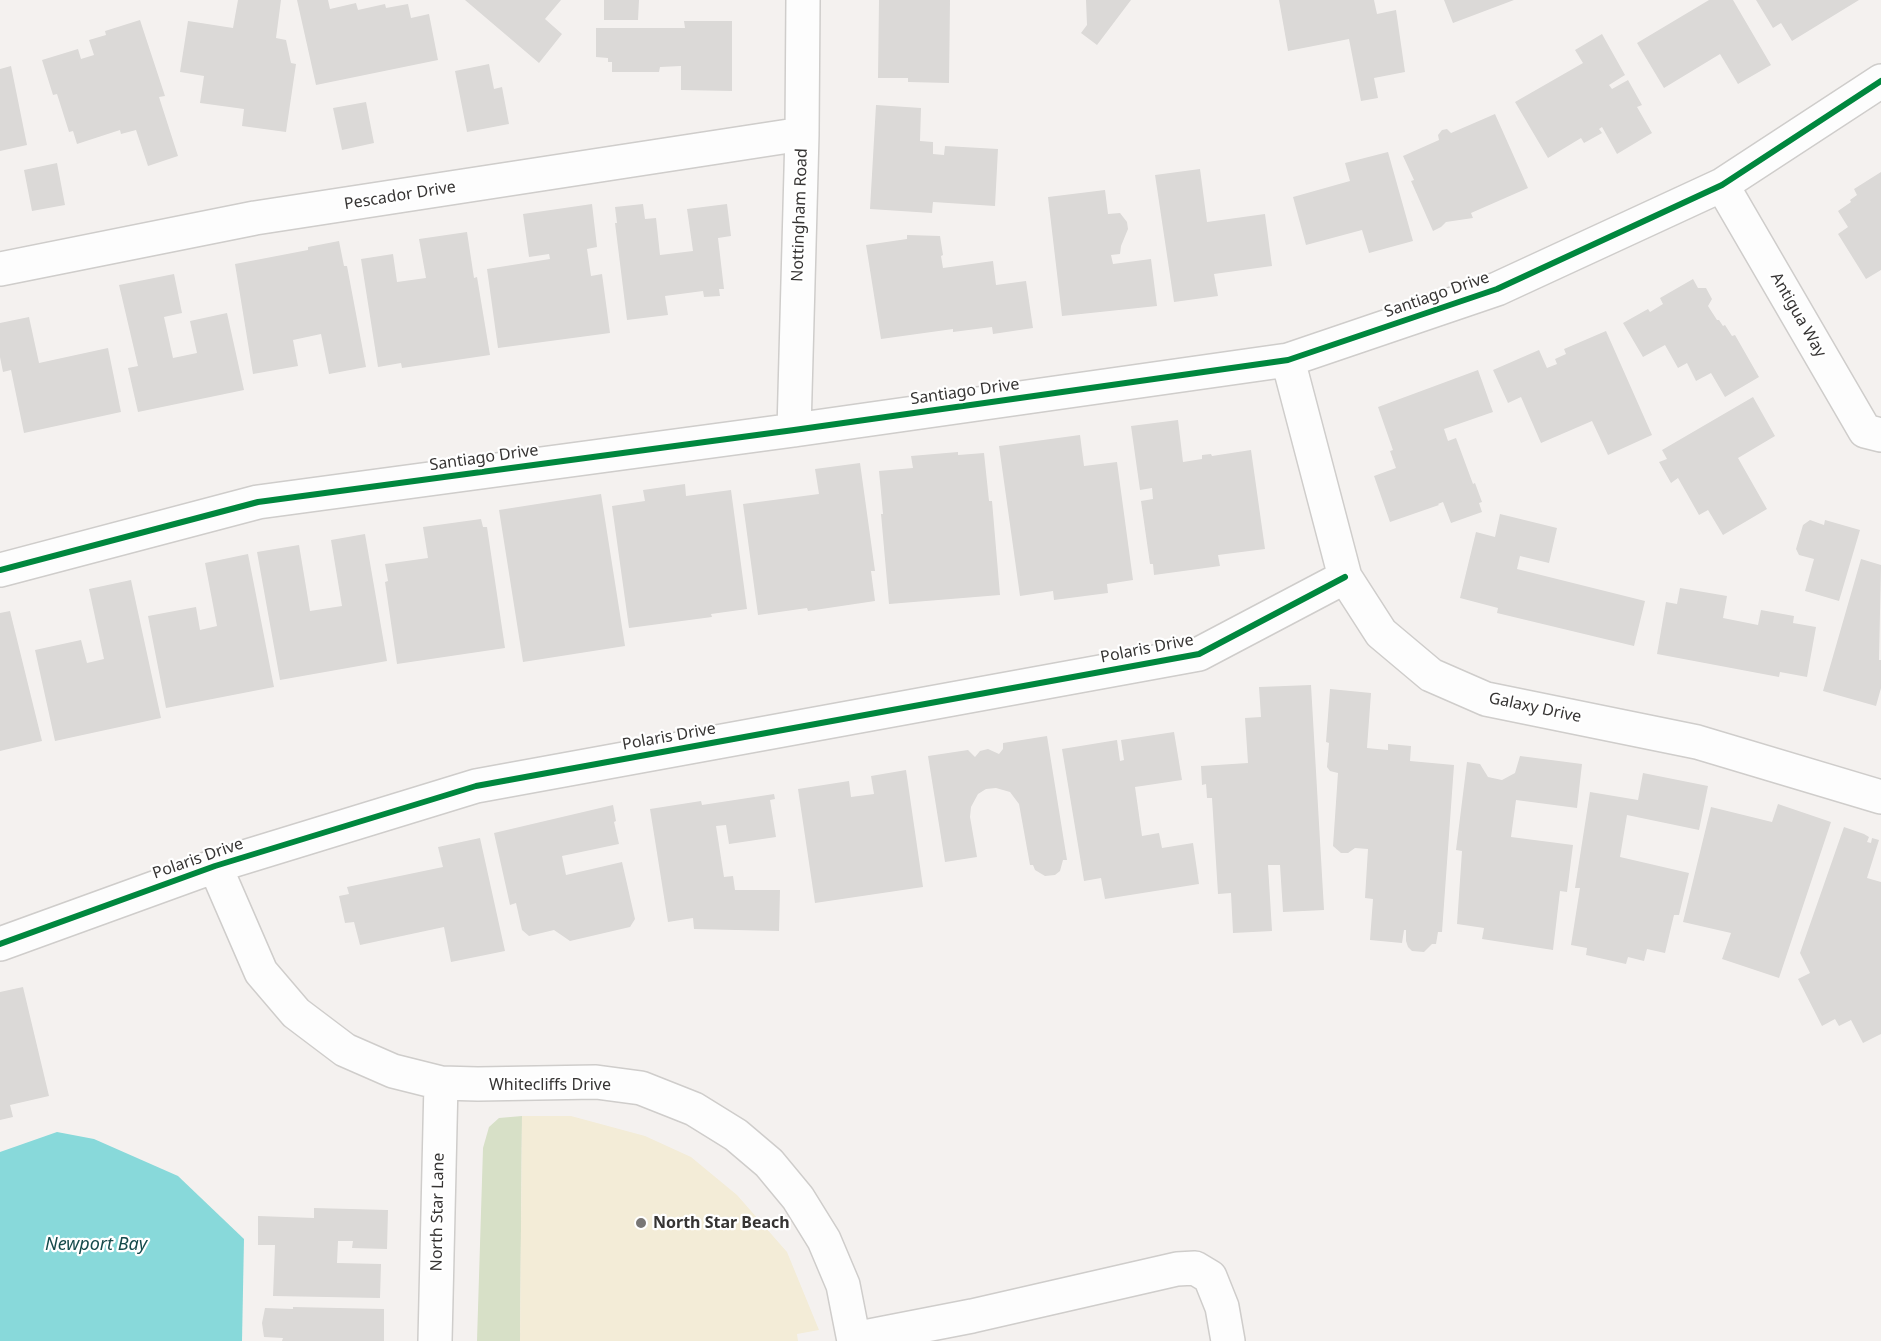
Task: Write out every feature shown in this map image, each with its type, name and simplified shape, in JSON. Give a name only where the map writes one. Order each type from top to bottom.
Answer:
[{"type":"street","name":"Nottingham Road","points":[[794,430],[802,134],[803,0]]},
{"type":"street","name":"Santiago Drive","points":[[0,570],[258,501],[794,430],[1288,360],[1497,289],[1722,185],[1881,81]]},
{"type":"street","name":"Pescador Drive","points":[[0,269],[255,218],[802,134]]},
{"type":"street","name":"Antigua Way","points":[[1722,185],[1865,431],[1881,435]]},
{"type":"street","name":"Galaxy Drive","points":[[1288,360],[1345,577],[1382,633],[1431,675],[1486,699],[1697,742],[1881,797]]},
{"type":"street","name":"Polaris Drive","points":[[0,944],[215,866],[476,786],[1199,654],[1345,577]]},
{"type":"street","name":"Whitecliffs Drive","points":[[215,866],[261,972],[296,1013],[345,1050],[393,1071],[441,1083],[596,1082],[641,1088],[694,1109],[736,1135],[769,1162],[798,1197],[824,1240],[843,1285],[854,1340]]},
{"type":"street","name":"North Star Lane","points":[[435,1341],[441,1083]]},
{"type":"street","points":[[854,1340],[972,1316],[1177,1269],[1195,1268],[1210,1277],[1222,1307],[1228,1341]]},
{"type":"green space","points":[[522,1116],[520,1341],[477,1341],[483,1148],[489,1127],[499,1118]]},
{"type":"sand","name":"North Star Beach","points":[[522,1116],[571,1116],[645,1136],[691,1157],[737,1195],[787,1252],[819,1330],[797,1334],[798,1341],[520,1341]]},
{"type":"water","name":"Newport Bay","points":[[57,1132],[94,1139],[178,1176],[244,1239],[242,1341],[0,1341],[0,1152]]},
{"type":"building","points":[[238,0],[281,0],[276,38],[286,40],[291,63],[296,64],[286,132],[242,126],[244,109],[200,103],[204,76],[180,72],[188,21],[233,28]]},
{"type":"building","points":[[297,0],[328,0],[330,9],[356,3],[358,10],[385,4],[386,8],[408,4],[411,18],[429,14],[438,60],[316,85]]},
{"type":"building","points":[[465,0],[561,0],[545,19],[562,34],[539,63]]},
{"type":"building","points":[[604,0],[639,0],[638,20],[604,20]]},
{"type":"building","points":[[879,0],[950,0],[949,83],[908,82],[908,78],[878,78]]},
{"type":"building","points":[[1086,0],[1131,0],[1097,45],[1081,33],[1087,25]]},
{"type":"building","points":[[1279,0],[1374,0],[1377,14],[1396,10],[1405,72],[1374,78],[1378,98],[1361,101],[1349,39],[1288,51]]},
{"type":"building","points":[[1444,0],[1514,0],[1453,23]]},
{"type":"building","points":[[1709,0],[1733,0],[1771,65],[1738,84],[1720,54],[1664,88],[1637,43]]},
{"type":"building","points":[[1756,0],[1859,0],[1792,41],[1781,23],[1773,28]]},
{"type":"building","points":[[140,20],[165,96],[159,97],[178,156],[148,166],[136,130],[121,134],[120,130],[77,144],[73,131],[69,132],[57,94],[53,95],[42,60],[78,49],[81,59],[94,55],[89,40],[106,35],[105,31]]},
{"type":"building","points":[[684,21],[732,21],[732,91],[681,90],[681,66],[660,67],[659,72],[612,72],[612,62],[608,62],[608,58],[596,57],[596,28],[685,28]]},
{"type":"building","points":[[1602,34],[1625,75],[1609,85],[1612,89],[1628,80],[1642,105],[1637,107],[1652,133],[1617,154],[1602,127],[1599,129],[1602,133],[1584,143],[1581,138],[1548,158],[1515,102],[1583,63],[1575,50]]},
{"type":"building","points":[[489,64],[494,89],[502,87],[509,124],[467,132],[455,71]]},
{"type":"building","points":[[11,66],[27,145],[0,151],[0,69]]},
{"type":"building","points":[[366,102],[374,143],[342,150],[333,108]]},
{"type":"building","points":[[876,105],[921,108],[920,141],[933,142],[933,154],[944,155],[945,146],[998,149],[995,206],[933,202],[932,213],[870,209]]},
{"type":"building","points":[[1495,114],[1528,188],[1471,213],[1473,218],[1446,222],[1433,231],[1411,181],[1414,180],[1403,156],[1439,140],[1438,135],[1442,130],[1447,129],[1451,133]]},
{"type":"building","points":[[1388,152],[1413,241],[1369,253],[1362,230],[1306,245],[1293,197],[1350,181],[1345,163]]},
{"type":"building","points":[[57,163],[65,205],[32,211],[24,170]]},
{"type":"building","points":[[1200,169],[1207,222],[1265,214],[1272,266],[1214,274],[1218,296],[1174,302],[1155,175]]},
{"type":"building","points":[[1881,172],[1881,270],[1866,279],[1838,234],[1848,227],[1838,211],[1857,195],[1854,189]]},
{"type":"building","points":[[1105,190],[1108,214],[1120,213],[1127,222],[1128,229],[1120,254],[1111,255],[1113,264],[1151,259],[1157,306],[1062,316],[1048,197]]},
{"type":"building","points":[[592,204],[597,247],[587,249],[591,276],[602,274],[610,333],[498,348],[487,269],[550,259],[549,254],[529,257],[523,214]]},
{"type":"building","points":[[643,204],[645,219],[656,218],[660,255],[693,251],[687,209],[727,204],[731,236],[718,238],[724,289],[719,289],[720,296],[704,297],[703,291],[665,296],[668,315],[627,320],[615,207]]},
{"type":"building","points":[[467,232],[490,355],[402,368],[401,363],[378,367],[361,259],[393,254],[397,282],[426,278],[419,239]]},
{"type":"building","points":[[907,235],[940,236],[943,268],[993,261],[996,285],[1026,281],[1033,328],[993,334],[992,327],[953,332],[953,329],[881,339],[866,245],[907,239]]},
{"type":"building","points":[[339,241],[344,266],[347,266],[366,367],[329,374],[321,334],[293,340],[298,366],[253,374],[235,264],[308,250],[308,247]]},
{"type":"building","points":[[174,274],[182,313],[164,317],[173,358],[197,353],[190,321],[227,313],[244,390],[138,412],[128,368],[138,366],[119,285]]},
{"type":"building","points":[[1693,279],[1698,288],[1706,288],[1712,299],[1708,306],[1717,320],[1723,326],[1725,325],[1732,336],[1735,335],[1759,377],[1725,397],[1711,373],[1696,381],[1687,363],[1678,368],[1665,345],[1643,357],[1623,323],[1648,309],[1650,312],[1663,304],[1660,298]]},
{"type":"building","points":[[29,317],[39,363],[108,348],[121,412],[24,433],[11,370],[3,372],[0,357],[0,323]]},
{"type":"building","points":[[1606,331],[1652,435],[1608,455],[1592,421],[1541,443],[1521,397],[1508,403],[1493,370],[1539,350],[1547,368],[1557,364],[1555,359],[1566,354],[1564,349]]},
{"type":"building","points":[[1478,370],[1493,412],[1444,429],[1448,441],[1456,438],[1482,502],[1479,503],[1482,512],[1451,523],[1443,502],[1390,522],[1374,476],[1396,468],[1390,451],[1393,450],[1378,407]]},
{"type":"building","points":[[1753,397],[1775,436],[1738,458],[1767,509],[1723,535],[1708,510],[1699,515],[1678,478],[1671,483],[1659,462],[1667,459],[1662,450]]},
{"type":"building","points":[[1178,420],[1183,462],[1202,459],[1202,455],[1211,454],[1212,456],[1251,450],[1265,549],[1218,555],[1220,566],[1154,575],[1153,564],[1150,564],[1141,501],[1153,499],[1152,488],[1140,490],[1131,426]]},
{"type":"building","points":[[1080,435],[1084,466],[1117,462],[1133,580],[1107,584],[1108,593],[1054,600],[1053,591],[1020,596],[999,446]]},
{"type":"building","points":[[958,452],[958,455],[984,453],[989,501],[992,501],[1000,595],[889,604],[879,471],[913,468],[911,456]]},
{"type":"building","points":[[860,463],[875,571],[871,571],[875,601],[808,611],[807,608],[758,615],[743,504],[819,494],[815,469]]},
{"type":"building","points":[[685,484],[686,496],[731,490],[747,609],[711,614],[712,617],[629,628],[612,506],[645,501],[643,490]]},
{"type":"building","points":[[601,494],[625,646],[523,662],[499,510]]},
{"type":"building","points":[[1500,514],[1557,528],[1549,563],[1520,556],[1517,569],[1645,601],[1634,646],[1497,613],[1498,608],[1460,598],[1476,532],[1495,537]]},
{"type":"building","points":[[481,519],[483,527],[487,527],[505,648],[397,664],[385,582],[388,581],[385,564],[428,558],[423,527]]},
{"type":"building","points":[[1810,520],[1824,525],[1825,520],[1860,530],[1839,601],[1805,591],[1814,559],[1799,555],[1796,549],[1803,525]]},
{"type":"building","points":[[365,534],[387,661],[280,680],[257,552],[299,545],[310,611],[342,606],[331,540]]},
{"type":"building","points":[[248,554],[274,687],[166,708],[148,616],[196,607],[200,630],[217,626],[205,563]]},
{"type":"building","points":[[1861,559],[1881,565],[1879,660],[1881,660],[1881,688],[1876,706],[1823,691]]},
{"type":"building","points":[[131,580],[161,718],[55,741],[35,650],[81,640],[87,663],[104,659],[89,589]]},
{"type":"building","points":[[1680,588],[1727,596],[1723,618],[1758,625],[1761,610],[1794,616],[1793,623],[1816,627],[1807,677],[1780,672],[1779,677],[1657,654],[1666,602],[1677,604]]},
{"type":"building","points":[[10,611],[42,741],[0,751],[0,613]]},
{"type":"building","points":[[1311,685],[1324,910],[1283,912],[1280,865],[1268,865],[1272,931],[1233,933],[1231,893],[1218,894],[1212,798],[1207,798],[1206,784],[1202,785],[1201,766],[1248,763],[1245,718],[1261,717],[1259,687]]},
{"type":"building","points":[[1330,689],[1371,693],[1367,748],[1388,750],[1388,744],[1411,746],[1410,761],[1454,765],[1442,932],[1438,932],[1436,944],[1432,944],[1424,952],[1412,951],[1408,947],[1406,930],[1404,930],[1402,943],[1370,940],[1373,899],[1365,898],[1368,849],[1355,848],[1348,853],[1341,853],[1333,846],[1338,773],[1330,771],[1327,767],[1329,743],[1326,742]]},
{"type":"building","points":[[1174,732],[1182,780],[1135,787],[1142,836],[1159,833],[1162,848],[1193,843],[1199,884],[1105,899],[1101,878],[1084,881],[1062,749],[1117,740],[1120,761],[1124,760],[1121,740]]},
{"type":"building","points":[[1047,736],[1067,860],[1063,860],[1060,871],[1055,875],[1045,876],[1030,865],[1019,804],[1010,792],[996,788],[986,789],[978,794],[971,807],[970,817],[977,857],[945,862],[928,756],[968,750],[975,757],[980,751],[988,749],[999,754],[1003,749],[1003,743]]},
{"type":"building","points":[[1520,756],[1582,764],[1577,808],[1516,800],[1511,837],[1573,845],[1567,892],[1560,891],[1553,950],[1482,939],[1484,928],[1457,924],[1462,851],[1456,850],[1467,762],[1480,764],[1488,777],[1502,780],[1515,773]]},
{"type":"building","points":[[906,770],[923,887],[815,903],[798,789],[849,781],[851,797],[874,794],[871,776]]},
{"type":"building","points":[[1643,773],[1708,786],[1699,830],[1627,815],[1620,857],[1689,873],[1679,915],[1674,915],[1665,953],[1647,949],[1644,961],[1628,957],[1626,964],[1586,955],[1587,948],[1571,945],[1580,888],[1575,888],[1590,792],[1638,800]]},
{"type":"building","points":[[774,794],[775,799],[770,800],[776,837],[729,844],[726,825],[716,826],[724,877],[733,876],[735,890],[780,890],[779,931],[694,929],[693,918],[668,922],[650,809],[701,801],[702,805]]},
{"type":"building","points":[[1778,804],[1831,822],[1779,978],[1722,959],[1731,933],[1683,922],[1711,807],[1772,822]]},
{"type":"building","points":[[613,805],[619,844],[562,856],[566,875],[622,862],[635,919],[630,927],[570,941],[554,930],[529,936],[522,930],[516,903],[510,905],[494,833]]},
{"type":"building","points":[[1844,827],[1869,837],[1867,842],[1871,843],[1872,838],[1879,840],[1867,878],[1881,882],[1881,1034],[1863,1043],[1851,1020],[1839,1026],[1835,1019],[1822,1026],[1798,979],[1810,973],[1800,953]]},
{"type":"building","points":[[480,838],[505,951],[451,962],[444,927],[360,945],[354,922],[345,923],[339,896],[349,894],[347,887],[443,867],[438,847]]},
{"type":"building","points":[[23,987],[49,1096],[10,1105],[13,1117],[0,1120],[0,992]]},
{"type":"building","points":[[314,1208],[388,1210],[387,1249],[352,1248],[353,1241],[338,1241],[337,1263],[381,1264],[380,1298],[273,1296],[275,1245],[258,1245],[258,1216],[314,1218]]},
{"type":"building","points":[[293,1307],[384,1309],[384,1341],[282,1341],[283,1338],[264,1337],[262,1323],[265,1308],[293,1309]]},
{"type":"cycle path","points":[[0,570],[258,502],[794,430],[1288,360],[1497,289],[1722,185],[1881,81]]},
{"type":"cycle path","points":[[0,944],[215,866],[476,786],[1199,654],[1345,577]]},
{"type":"place","name":"North Star Beach","points":[[641,1223]]}]
